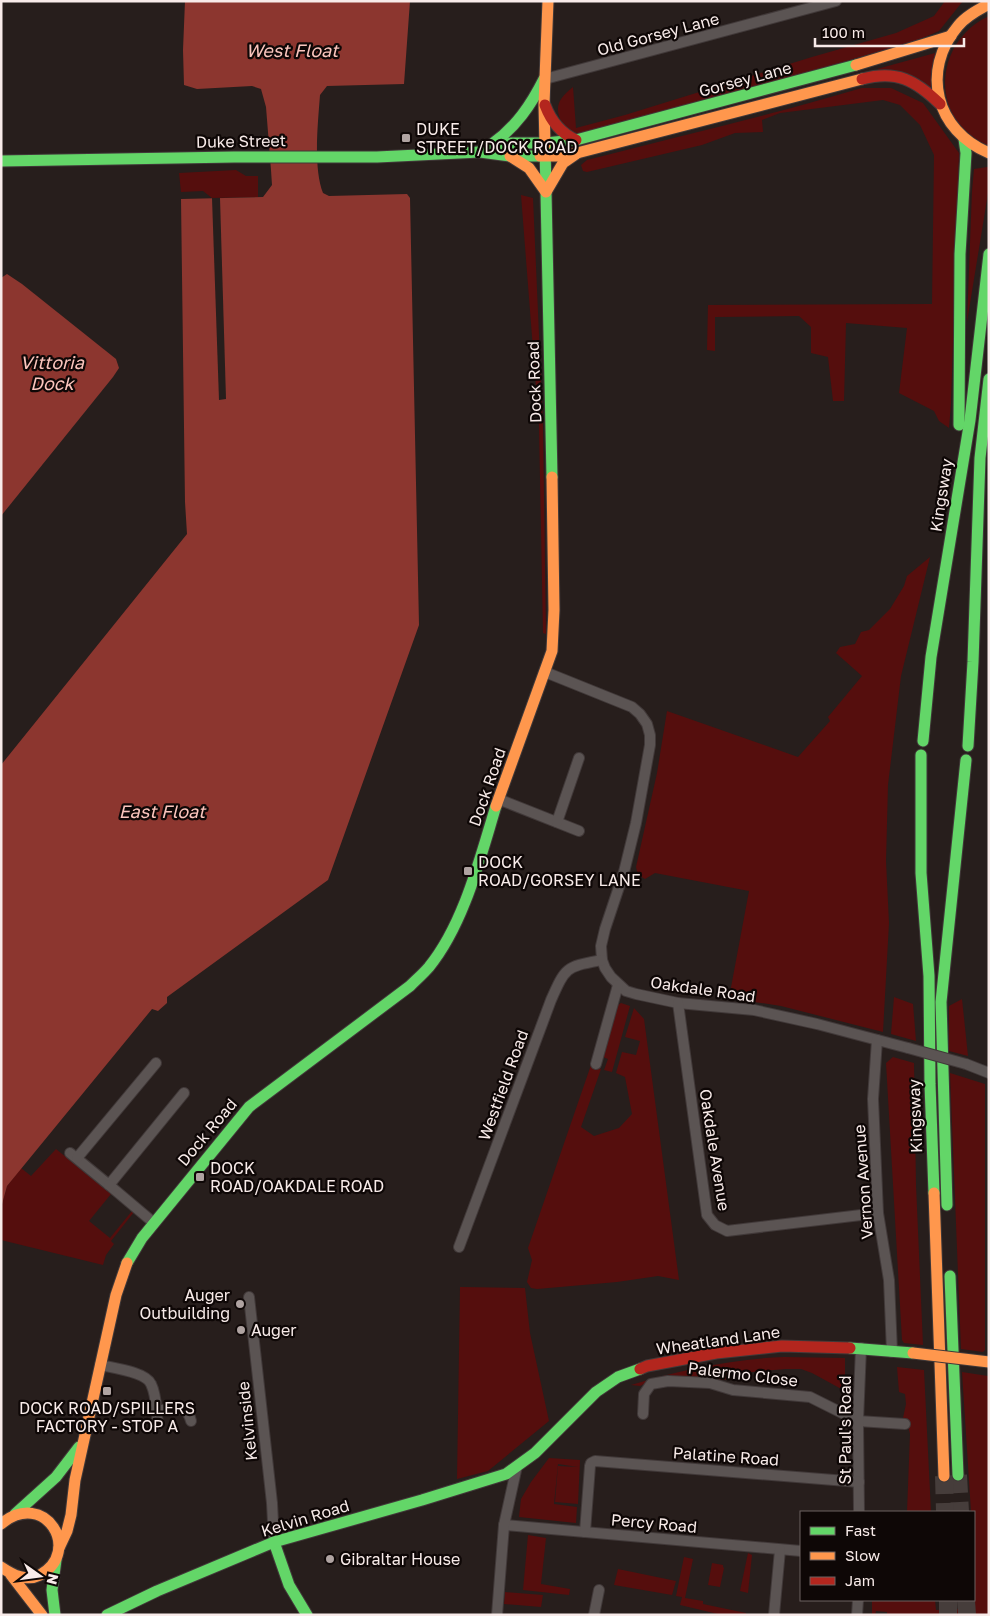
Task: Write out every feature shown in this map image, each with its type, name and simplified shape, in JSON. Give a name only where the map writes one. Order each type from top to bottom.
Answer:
[{"type":"main road","name":"Dock Road","points":[[55,1615],[52,1590],[56,1560],[71,1515],[75,1480],[100,1365],[116,1295],[129,1258],[192,1175],[249,1107],[410,986],[429,967],[454,928],[477,866],[498,799],[552,651],[554,610],[544,104],[548,1]]},
{"type":"main road","points":[[988,153],[964,139],[945,116],[940,104],[937,74],[944,48],[951,36],[968,15],[989,4]]},
{"type":"main road","name":"Gorsey Lane","points":[[545,142],[576,140],[823,75],[951,36]]},
{"type":"main road","name":"Gorsey Lane","points":[[545,156],[577,153],[840,84],[884,75],[905,78],[926,90],[940,104]]},
{"type":"main road","points":[[480,152],[503,138],[522,118],[544,79]]},
{"type":"main road","points":[[544,104],[558,128],[564,134],[576,140]]},
{"type":"main road","points":[[957,503],[960,254],[966,153],[964,139]]},
{"type":"main road","name":"Duke Street","points":[[480,152],[511,143],[545,142]]},
{"type":"main road","name":"Duke Street","points":[[1,161],[320,156],[377,157],[480,152],[510,156],[545,156]]},
{"type":"main road","points":[[510,156],[529,168],[546,192],[563,163],[577,153]]},
{"type":"main road","name":"Kingsway","points":[[923,741],[931,657],[970,420],[989,254]]},
{"type":"main road","name":"Kingsway","points":[[968,746],[980,458],[989,379]]},
{"type":"main road","points":[[979,504],[989,463]]},
{"type":"main road","name":"Kingsway","points":[[921,755],[921,872],[929,976],[930,1084],[944,1476]]},
{"type":"main road","name":"Kingsway","points":[[947,1218],[941,1002],[966,760]]},
{"type":"main road","points":[[949,1266],[958,1476]]},
{"type":"main road","name":"Wheatland Lane","points":[[517,1466],[535,1453],[596,1392],[618,1377],[648,1366],[716,1353],[782,1346],[861,1348],[989,1362]]},
{"type":"main road","name":"Dock Road","points":[[2,1523],[16,1514],[26,1503],[41,1492],[72,1459],[84,1441]]},
{"type":"main road","name":"Kelvin Road","points":[[107,1615],[157,1591],[274,1542],[459,1489],[506,1474],[517,1466]]},
{"type":"main road","points":[[16,1514],[34,1514],[48,1521],[57,1535],[59,1548]]},
{"type":"main road","points":[[274,1542],[289,1585],[308,1615]]},
{"type":"main road","points":[[11,1575],[26,1578],[39,1576],[49,1570],[56,1560]]},
{"type":"main road","points":[[1,1567],[11,1575],[42,1615]]},
{"type":"street","name":"Old Gorsey Lane","points":[[544,79],[836,1]]},
{"type":"street","points":[[545,672],[632,707],[640,714],[650,735],[636,823],[624,872],[601,946],[602,960],[605,968],[618,985],[596,1064]]},
{"type":"street","points":[[557,822],[579,758]]},
{"type":"street","points":[[498,799],[579,831]]},
{"type":"street","name":"Westfield Road","points":[[459,1247],[562,974],[569,968],[602,960]]},
{"type":"street","name":"Oakdale Road","points":[[618,985],[626,991],[678,1003],[754,1010],[817,1024],[966,1064],[989,1073]]},
{"type":"street","name":"Oakdale Avenue","points":[[678,1003],[707,1215],[715,1225],[727,1231],[878,1213]]},
{"type":"street","name":"Vernon Avenue","points":[[876,1040],[873,1099],[878,1213],[889,1280],[892,1352]]},
{"type":"street","points":[[154,1223],[74,1155],[156,1063]]},
{"type":"street","points":[[109,1185],[184,1093]]},
{"type":"street","name":"Kelvinside","points":[[249,1297],[272,1503],[274,1542]]},
{"type":"street","name":"St Paul's Road","points":[[859,1511],[858,1421],[861,1348]]},
{"type":"street","points":[[100,1365],[140,1375],[151,1383],[158,1424]]},
{"type":"street","name":"Palermo Close","points":[[642,1414],[644,1394],[652,1384],[668,1381],[710,1383],[732,1390],[810,1397],[858,1421]]},
{"type":"street","points":[[156,1411],[181,1408],[190,1414],[191,1421]]},
{"type":"street","points":[[858,1421],[905,1424]]},
{"type":"street","name":"Palatine Road","points":[[585,1532],[590,1466],[595,1461],[859,1482]]},
{"type":"street","points":[[497,1615],[504,1525],[517,1466]]},
{"type":"street","name":"Percy Road","points":[[504,1525],[800,1552]]},
{"type":"street","points":[[774,1615],[780,1550]]},
{"type":"street","points":[[594,1615],[599,1590]]},
{"type":"street","points":[[857,1615],[858,1601]]},
{"type":"shaded area","points":[[945,1],[963,1],[939,31],[913,42],[581,134],[565,130],[559,117],[559,102],[573,87],[576,128],[896,33],[934,16]]},
{"type":"shaded area","points":[[989,16],[989,148],[980,144],[957,125],[947,97],[945,83],[946,69],[957,43],[976,23]]},
{"type":"shaded area","points":[[935,53],[932,91],[877,69]]},
{"type":"shaded area","points":[[862,88],[891,88],[923,103],[959,153],[949,428],[939,421],[934,411],[899,393],[907,328],[846,323],[844,401],[833,401],[828,357],[811,353],[811,327],[799,316],[715,317],[715,351],[707,350],[708,305],[932,304],[934,155],[920,125],[900,105],[883,100],[780,113],[762,120],[763,132],[735,133],[702,145],[587,172],[583,171],[581,165],[587,160],[784,110]]},
{"type":"shaded area","points":[[989,167],[989,187],[967,322],[974,169]]},
{"type":"shaded area","points":[[236,170],[246,176],[258,176],[258,197],[212,198],[203,191],[181,192],[179,173]]},
{"type":"shaded area","points":[[521,195],[533,198],[543,426],[546,634],[543,633],[539,426]]},
{"type":"shaded area","points":[[930,557],[901,676],[888,785],[886,861],[889,923],[883,1032],[781,1006],[729,998],[749,891],[655,873],[645,879],[638,875],[636,867],[657,773],[667,711],[798,757],[830,721],[828,717],[862,676],[836,653],[840,647],[855,644],[861,632],[869,630],[890,609],[904,586],[907,576]]},
{"type":"shaded area","points":[[894,997],[913,1004],[916,1041],[891,1034]]},
{"type":"shaded area","points":[[962,999],[968,1056],[949,1051],[949,1006]]},
{"type":"shaded area","points":[[621,1003],[630,1006],[612,1072],[604,1070],[608,1059],[603,1057],[618,1005]]},
{"type":"shaded area","points":[[634,1008],[644,1019],[679,1280],[658,1276],[617,1282],[531,1288],[527,1282],[532,1260],[528,1248],[591,1065],[601,1069],[581,1127],[594,1136],[619,1128],[632,1114],[625,1077],[616,1073],[622,1052],[636,1055],[640,1041],[625,1037]]},
{"type":"shaded area","points":[[893,1057],[914,1063],[916,1185],[923,1345],[904,1343],[902,1340],[886,1063]]},
{"type":"shaded area","points":[[950,1073],[985,1084],[985,1350],[983,1352],[961,1349]]},
{"type":"shaded area","points":[[56,1149],[111,1194],[89,1221],[110,1238],[132,1211],[134,1212],[111,1241],[114,1244],[106,1255],[103,1265],[1,1240],[1,1208],[7,1186],[21,1168],[31,1176]]},
{"type":"shaded area","points":[[460,1287],[525,1288],[530,1333],[549,1421],[488,1471],[457,1479]]},
{"type":"shaded area","points":[[784,1357],[845,1358],[845,1391],[801,1369],[752,1372],[735,1380],[671,1377],[650,1381],[640,1386],[631,1385],[706,1366]]},
{"type":"shaded area","points":[[897,1367],[924,1370],[931,1511],[907,1511],[910,1434],[907,1422],[903,1418],[906,1404],[905,1394],[899,1392]]},
{"type":"shaded area","points":[[962,1372],[988,1376],[989,1615],[884,1615],[887,1612],[876,1611],[875,1615],[872,1615],[872,1601],[935,1601],[936,1610],[975,1608],[975,1511],[971,1511]]},
{"type":"shaded area","points":[[549,1458],[580,1460],[578,1504],[555,1502],[558,1466],[578,1467],[558,1464],[554,1504],[577,1507],[576,1523],[519,1517],[521,1499]]},
{"type":"shaded area","points":[[528,1535],[546,1538],[541,1584],[570,1589],[569,1595],[523,1590]]},
{"type":"shaded area","points":[[748,1553],[752,1555],[748,1593],[740,1591]]},
{"type":"shaded area","points":[[684,1557],[693,1559],[685,1598],[703,1601],[703,1604],[746,1613],[746,1615],[722,1615],[680,1605],[682,1597],[676,1596]]},
{"type":"shaded area","points":[[712,1563],[723,1565],[724,1568],[720,1587],[708,1585]]},
{"type":"shaded area","points":[[618,1569],[676,1581],[672,1595],[614,1585]]},
{"type":"shaded area","points":[[505,1592],[543,1595],[541,1607],[504,1604]]},
{"type":"water","name":"East Float","points":[[185,1],[410,1],[404,84],[327,86],[320,95],[317,158],[323,193],[329,196],[407,194],[410,198],[419,625],[328,880],[167,997],[167,1003],[158,1011],[152,1009],[7,1186],[1,1208],[1,765],[187,534],[181,199],[263,197],[272,185],[266,107],[261,89],[252,86],[197,89],[184,85]]},
{"type":"water","name":"Vittoria Dock","points":[[7,274],[116,359],[119,368],[1,516],[1,278]]},
{"type":"pier","points":[[212,198],[220,198],[226,399],[219,400]]},
{"type":"tunnel","points":[[958,1475],[960,1511]]},
{"type":"tunnel","points":[[944,1476],[945,1511]]},
{"type":"tunnel","points":[[948,1601],[948,1615]]},
{"type":"tunnel","points":[[966,1601],[967,1615]]},
{"type":"traffic: fast","points":[[485,150],[511,143],[545,143],[576,140],[856,65]]},
{"type":"traffic: fast","points":[[492,144],[522,115],[544,79]]},
{"type":"traffic: fast","points":[[959,425],[960,254],[966,153],[964,139]]},
{"type":"traffic: fast","points":[[545,145],[552,477]]},
{"type":"traffic: fast","points":[[1,161],[234,157],[377,157],[480,152],[510,156],[540,156]]},
{"type":"traffic: fast","points":[[923,741],[931,657],[970,420],[989,254]]},
{"type":"traffic: fast","points":[[968,746],[980,458],[989,379]]},
{"type":"traffic: fast","points":[[921,755],[921,873],[929,976],[934,1193]]},
{"type":"traffic: fast","points":[[947,1205],[941,1002],[966,760]]},
{"type":"traffic: fast","points":[[127,1263],[142,1238],[249,1107],[410,986],[429,967],[452,931],[470,890],[496,806]]},
{"type":"traffic: fast","points":[[950,1276],[958,1475]]},
{"type":"traffic: fast","points":[[850,1348],[913,1353]]},
{"type":"traffic: fast","points":[[107,1615],[157,1591],[274,1542],[506,1474],[535,1453],[596,1392],[618,1377],[640,1369]]},
{"type":"traffic: fast","points":[[15,1514],[56,1477],[79,1447]]},
{"type":"traffic: fast","points":[[274,1542],[289,1585],[307,1615]]},
{"type":"traffic: fast","points":[[55,1615],[52,1590],[56,1560]]},
{"type":"traffic: slow","points":[[545,145],[544,104],[548,1]]},
{"type":"traffic: slow","points":[[989,4],[961,22],[946,43],[939,62],[937,80],[939,98],[946,115],[956,130],[971,143],[989,153]]},
{"type":"traffic: slow","points":[[856,65],[951,36]]},
{"type":"traffic: slow","points":[[540,156],[561,156],[577,153],[862,79]]},
{"type":"traffic: slow","points":[[510,156],[529,168],[546,192],[563,163],[576,154]]},
{"type":"traffic: slow","points":[[496,806],[552,651],[554,610],[552,477]]},
{"type":"traffic: slow","points":[[934,1193],[944,1476]]},
{"type":"traffic: slow","points":[[59,1548],[67,1531],[71,1515],[75,1480],[116,1295],[127,1263]]},
{"type":"traffic: slow","points":[[913,1353],[989,1362]]},
{"type":"traffic: slow","points":[[1,1524],[17,1515],[32,1513],[44,1518],[53,1527],[58,1539],[58,1552],[52,1564],[40,1575],[30,1578],[20,1577],[1,1567]]},
{"type":"traffic: slow","points":[[11,1575],[42,1615]]},
{"type":"traffic: jam","points":[[862,79],[885,76],[905,79],[914,83],[940,104]]},
{"type":"traffic: jam","points":[[545,105],[557,126],[565,134],[576,140]]},
{"type":"traffic: jam","points":[[640,1369],[716,1353],[782,1346],[850,1348]]},
{"type":"place","name":"DUKE STREET/DOCK ROAD","points":[[406,138]]},
{"type":"place","name":"DOCK ROAD/GORSEY LANE","points":[[468,871]]},
{"type":"place","name":"DOCK ROAD/OAKDALE ROAD","points":[[200,1177]]},
{"type":"place","name":"Auger Outbuilding","points":[[240,1304]]},
{"type":"place","name":"Auger","points":[[241,1330]]},
{"type":"place","name":"DOCK ROAD/SPILLERS FACTORY - STOP A","points":[[107,1391]]},
{"type":"place","name":"Gibraltar House","points":[[330,1559]]},
{"type":"water label","name":"West Float","points":[[292,50]]}]
